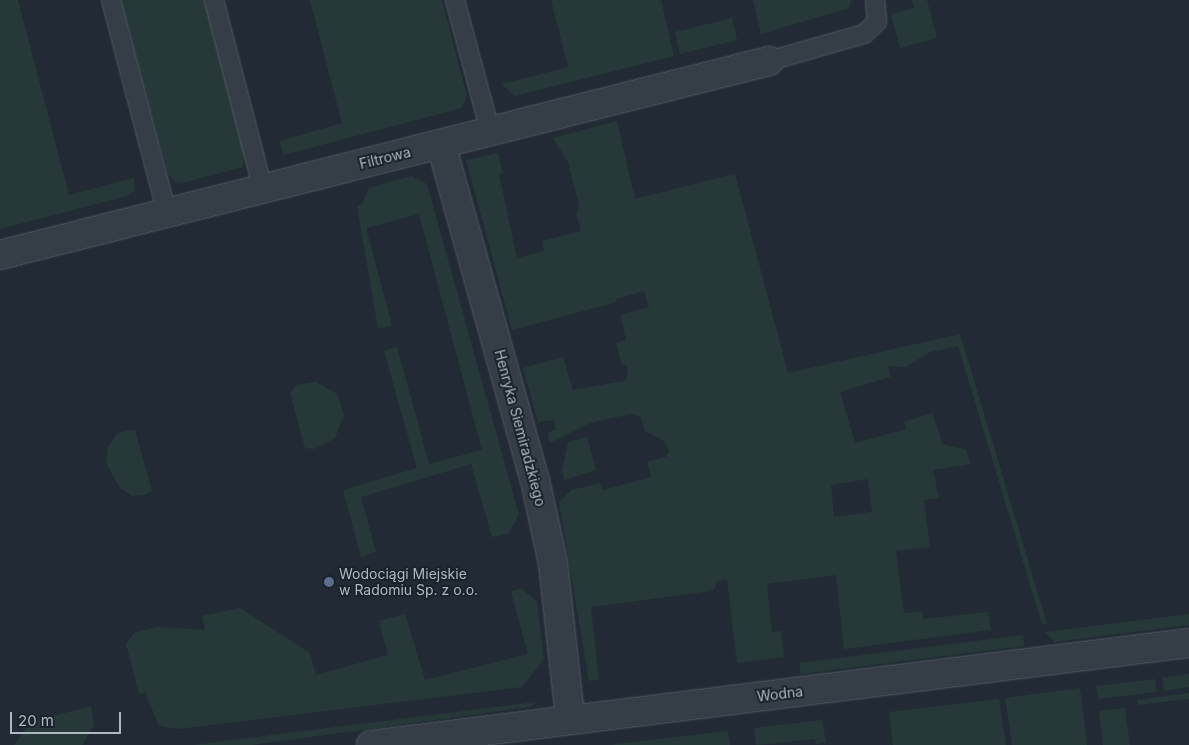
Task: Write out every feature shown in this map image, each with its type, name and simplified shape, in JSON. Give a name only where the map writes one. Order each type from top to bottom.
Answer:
[{"type":"street","name":"Filtrowa","points":[[0,255],[769,61]]},
{"type":"street","name":"Henryka Siemiradzkiego","points":[[442,144],[535,480],[553,563],[570,718]]},
{"type":"street","name":"Wodna","points":[[370,745],[570,718],[1189,644]]},
{"type":"lane","points":[[111,0],[167,214]]},
{"type":"lane","points":[[214,0],[263,189]]},
{"type":"lane","points":[[455,0],[490,132]]},
{"type":"lane","points":[[769,61],[864,34],[877,22],[875,0]]},
{"type":"green space","points":[[0,0],[18,0],[69,195],[134,178],[135,190],[127,196],[0,229]]},
{"type":"green space","points":[[121,0],[205,0],[245,152],[243,167],[178,184],[168,174]]},
{"type":"green space","points":[[310,0],[442,0],[467,96],[462,108],[283,155],[280,141],[342,123]]},
{"type":"green space","points":[[551,0],[661,0],[674,56],[514,96],[502,84],[568,67]]},
{"type":"green space","points":[[753,0],[851,0],[849,8],[761,34]]},
{"type":"green space","points":[[912,0],[927,0],[937,38],[900,48],[891,14],[914,8]]},
{"type":"green space","points":[[732,18],[737,40],[680,54],[675,32]]},
{"type":"green space","points":[[617,121],[635,199],[735,174],[788,373],[960,334],[1047,624],[1042,624],[958,346],[930,352],[906,367],[888,366],[890,377],[840,392],[855,443],[906,429],[904,422],[932,413],[943,444],[966,450],[970,464],[933,470],[939,498],[924,500],[930,547],[896,551],[904,613],[922,611],[923,619],[988,612],[991,630],[844,649],[836,575],[767,584],[772,632],[781,631],[784,657],[737,663],[727,580],[716,581],[716,587],[711,591],[591,607],[599,680],[589,681],[559,502],[572,490],[600,483],[603,490],[651,477],[647,462],[666,457],[669,451],[664,441],[645,431],[641,417],[630,414],[590,423],[550,443],[548,432],[556,430],[553,420],[538,422],[523,368],[563,357],[573,390],[624,381],[628,375],[627,365],[622,365],[616,343],[626,340],[620,315],[649,307],[644,291],[616,299],[617,302],[512,330],[466,160],[498,153],[503,173],[499,174],[517,258],[544,251],[542,241],[581,231],[576,213],[579,205],[568,162],[553,138]],"holes":[[[868,479],[872,512],[834,517],[831,485]]]},
{"type":"green space","points":[[411,176],[427,184],[519,515],[508,534],[492,537],[471,464],[361,497],[376,552],[361,557],[343,490],[417,468],[384,351],[397,347],[429,464],[482,450],[419,214],[366,228],[392,325],[378,329],[357,206],[362,204],[369,188]]},
{"type":"green space","points":[[316,382],[337,394],[344,415],[335,438],[314,449],[305,448],[290,393],[296,385]]},
{"type":"green space","points":[[135,430],[152,491],[143,495],[132,496],[120,488],[106,463],[108,447],[117,434]]},
{"type":"green space","points":[[587,437],[596,470],[564,480],[562,471],[568,442]]},
{"type":"green space","points":[[521,588],[537,602],[544,659],[522,687],[178,729],[159,726],[145,692],[139,694],[126,644],[135,632],[158,627],[205,630],[202,616],[240,608],[310,653],[316,675],[388,655],[379,621],[405,614],[425,680],[528,654],[511,592]]},
{"type":"green space","points":[[1189,614],[1189,625],[1054,642],[1045,632]]},
{"type":"green space","points":[[1023,635],[1024,646],[801,674],[799,663]]},
{"type":"green space","points":[[1189,674],[1189,687],[1164,691],[1162,678]]},
{"type":"green space","points":[[1155,679],[1156,692],[1098,699],[1096,686]]},
{"type":"green space","points":[[1080,688],[1087,745],[1012,745],[1005,698]]},
{"type":"green space","points":[[1189,693],[1189,699],[1138,705],[1137,700]]},
{"type":"green space","points":[[999,699],[1006,745],[893,745],[889,712]]},
{"type":"green space","points":[[536,702],[530,707],[252,745],[193,745]]},
{"type":"green space","points":[[91,706],[94,725],[82,745],[14,745],[30,722]]},
{"type":"green space","points":[[1125,708],[1130,745],[1103,745],[1099,711]]},
{"type":"green space","points":[[822,720],[826,742],[816,744],[815,739],[756,745],[754,728]]},
{"type":"green space","points":[[728,731],[730,745],[610,745],[616,744]]},
{"type":"place","name":"Wodociągi Miejskie w Radomiu Sp. z o.o.","points":[[329,582]]}]
